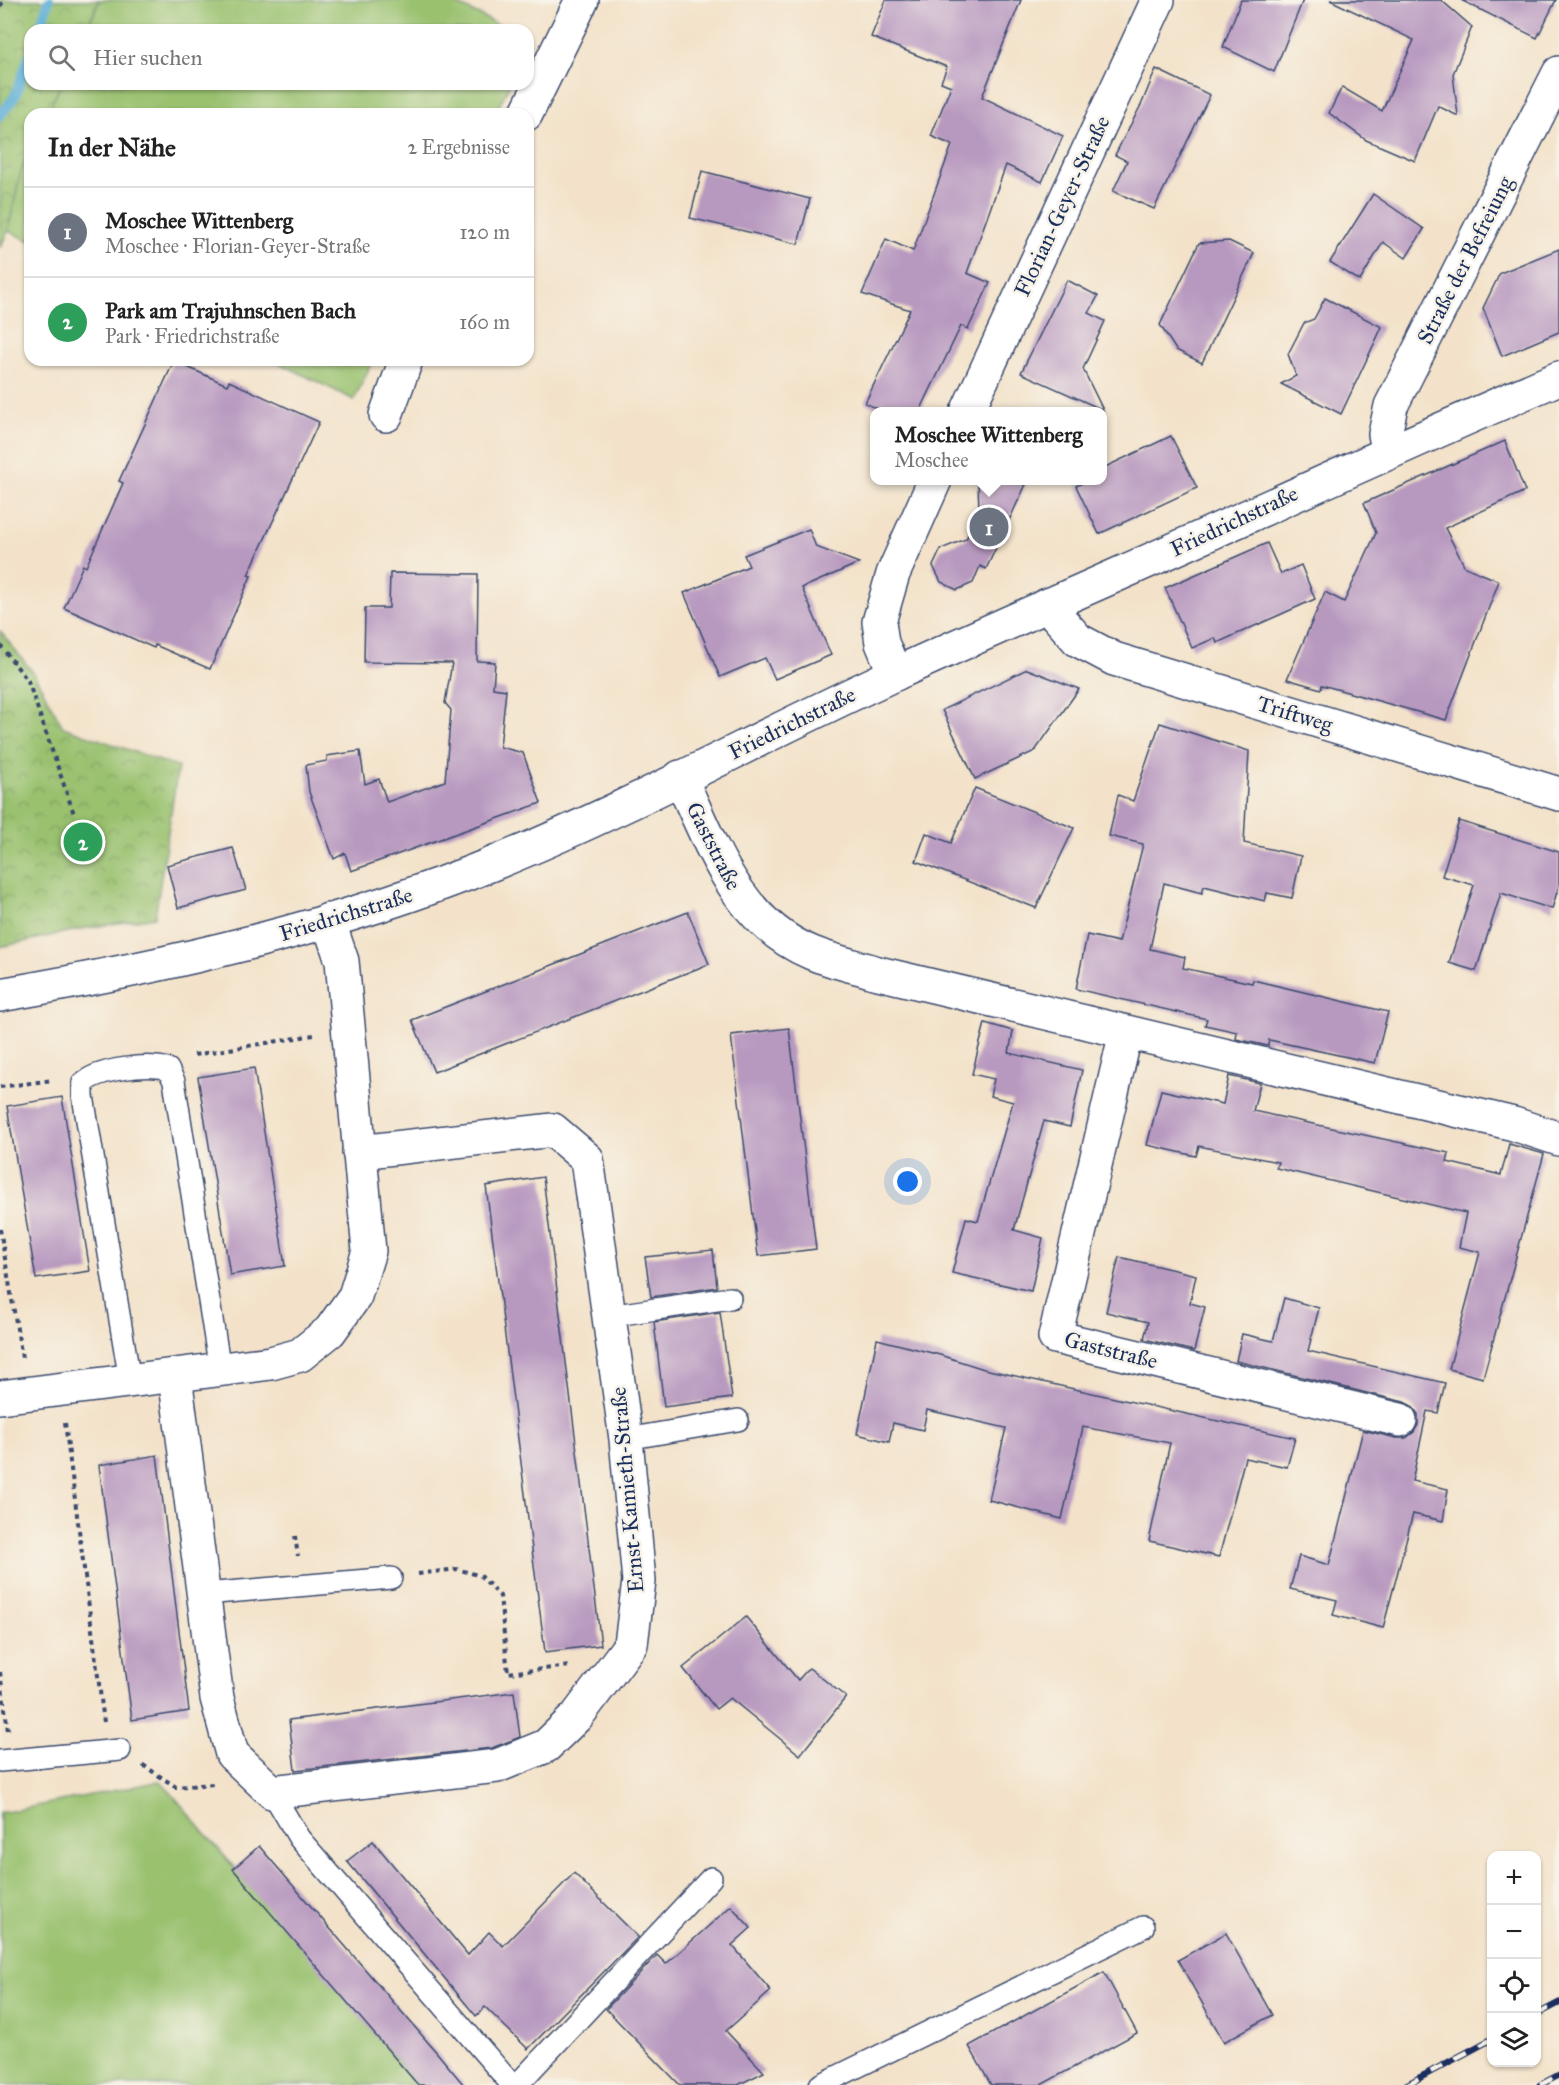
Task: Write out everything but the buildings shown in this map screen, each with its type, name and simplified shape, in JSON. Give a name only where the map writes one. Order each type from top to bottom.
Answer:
[{"type":"street","points":[[529,108],[582,0]]},
{"type":"street","name":"Florian-Geyer-Straße","points":[[969,407],[1158,0]]},
{"type":"street","name":"Straße der Befreiung","points":[[1388,451],[1385,434],[1391,406],[1559,73]]},
{"type":"street","points":[[386,416],[404,366]]},
{"type":"street","name":"Friedrichstraße","points":[[0,995],[186,958],[328,920],[451,881],[500,861],[895,674],[1388,451],[1559,378]]},
{"type":"street","points":[[895,674],[882,643],[879,622],[893,574],[933,485]]},
{"type":"street","name":"Triftweg","points":[[1047,605],[1078,640],[1114,659],[1559,794]]},
{"type":"street","name":"Gaststraße","points":[[680,777],[726,876],[744,902],[764,924],[785,939],[813,953],[874,972],[1514,1124],[1559,1139]]},
{"type":"street","points":[[14,1395],[271,1363],[300,1354],[330,1331],[355,1296],[369,1251],[342,961],[328,920]]},
{"type":"street","name":"Gaststraße","points":[[1126,1032],[1055,1337],[1400,1420]]},
{"type":"street","name":"Ernst-Kamieth-Straße","points":[[262,1782],[497,1766],[546,1746],[577,1716],[631,1644],[639,1581],[626,1439],[587,1160],[553,1130],[359,1152]]},
{"type":"street","points":[[175,1376],[217,1698],[232,1754],[262,1782]]},
{"type":"lane","points":[[130,1382],[83,1096],[83,1083],[93,1075],[155,1065],[168,1069],[174,1082],[220,1370]]},
{"type":"lane","points":[[609,1316],[730,1298]]},
{"type":"lane","points":[[626,1439],[738,1420]]},
{"type":"lane","points":[[204,1594],[391,1578]]},
{"type":"lane","points":[[6,1760],[114,1751]]},
{"type":"lane","points":[[262,1782],[299,1838],[512,2085]]},
{"type":"lane","points":[[517,2085],[711,1878]]},
{"type":"lane","points":[[820,2085],[1143,1928]]},
{"type":"path","points":[[0,6],[5,0]]},
{"type":"path","points":[[0,645],[27,681],[74,814]]},
{"type":"path","points":[[168,1069],[180,1058],[347,1029]]},
{"type":"path","points":[[0,1088],[68,1078],[83,1083]]},
{"type":"path","points":[[0,1229],[14,1395]]},
{"type":"path","points":[[61,1390],[114,1751],[176,1787],[262,1782]]},
{"type":"path","points":[[391,1578],[457,1569],[481,1576],[500,1596],[508,1673],[618,1661]]},
{"type":"path","points":[[0,1672],[6,1760]]},
{"type":"green space","points":[[0,0],[99,0],[89,24],[24,24],[24,90],[58,90],[50,108],[24,108],[24,164],[8,231],[0,248]]},
{"type":"green space","points":[[100,0],[449,0],[497,24],[89,24]]},
{"type":"green space","points":[[58,90],[507,90],[498,108],[50,108]]},
{"type":"green space","points":[[24,164],[24,238],[8,231]]},
{"type":"green space","points":[[285,366],[370,366],[354,400]]},
{"type":"green space","points":[[0,631],[34,674],[63,727],[178,767],[155,917],[81,929],[0,947]]},
{"type":"green space","points":[[161,1781],[418,2085],[0,2085],[0,1813]]},
{"type":"waterway","points":[[41,24],[49,0]]},
{"type":"waterway","points":[[0,116],[15,96],[24,71]]},
{"type":"railway","points":[[1540,2013],[1559,2003]]},
{"type":"railway","points":[[1406,2085],[1487,2042]]},
{"type":"railway","points":[[1540,2085],[1559,2075]]},
{"type":"place","name":"Moschee Wittenberg","points":[[989,527]]},
{"type":"place","name":"Park am Trajuhnschen Bach","points":[[83,842]]}]
